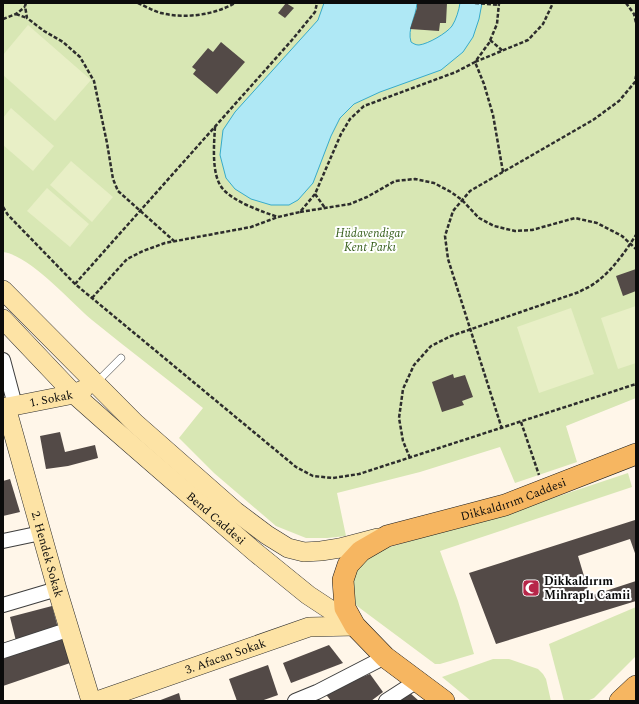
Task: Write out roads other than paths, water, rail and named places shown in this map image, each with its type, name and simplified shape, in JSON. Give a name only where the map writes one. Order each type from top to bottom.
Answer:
[{"type":"main road","name":"Bend Caddesi","points":[[3,290],[135,423],[235,511],[288,548],[304,552],[321,551],[388,536]]},
{"type":"main road","name":"Bend Caddesi","points":[[6,326],[74,394],[255,552],[308,595],[355,626],[385,657],[444,701]]},
{"type":"main road","name":"1. Sokak","points":[[8,407],[74,394],[96,384]]},
{"type":"main road","name":"2. Hendek Sokak","points":[[8,407],[41,533],[92,701]]},
{"type":"main road","name":"Dikkaldırım Caddesi","points":[[355,626],[345,608],[343,580],[348,565],[361,551],[388,536],[505,505],[636,454]]},
{"type":"main road","name":"3. Afacan Sokak","points":[[98,701],[309,627],[355,626]]},
{"type":"main road","points":[[620,701],[636,686]]},
{"type":"street","name":"2. Hendek Sokak","points":[[3,360],[8,407]]},
{"type":"street","points":[[3,541],[41,533]]},
{"type":"street","points":[[3,605],[57,589]]},
{"type":"street","points":[[3,651],[70,629]]},
{"type":"street","points":[[295,701],[320,697],[385,657]]},
{"type":"street","points":[[386,701],[417,681]]},
{"type":"lane","points":[[96,384],[121,358]]},
{"type":"water","points":[[324,3],[417,3],[410,37],[411,42],[419,45],[442,35],[450,29],[456,18],[460,3],[482,3],[473,37],[463,52],[441,70],[380,92],[354,104],[340,118],[331,136],[313,183],[298,200],[289,205],[271,205],[251,199],[235,189],[226,178],[220,155],[223,130],[235,112],[318,20]]},
{"type":"place","name":"Dikkaldırım Mihraplı Camii","points":[[531,588]]},
{"type":"park label","name":"Hüdavendigar Kent Parkı","points":[[370,240]]}]
